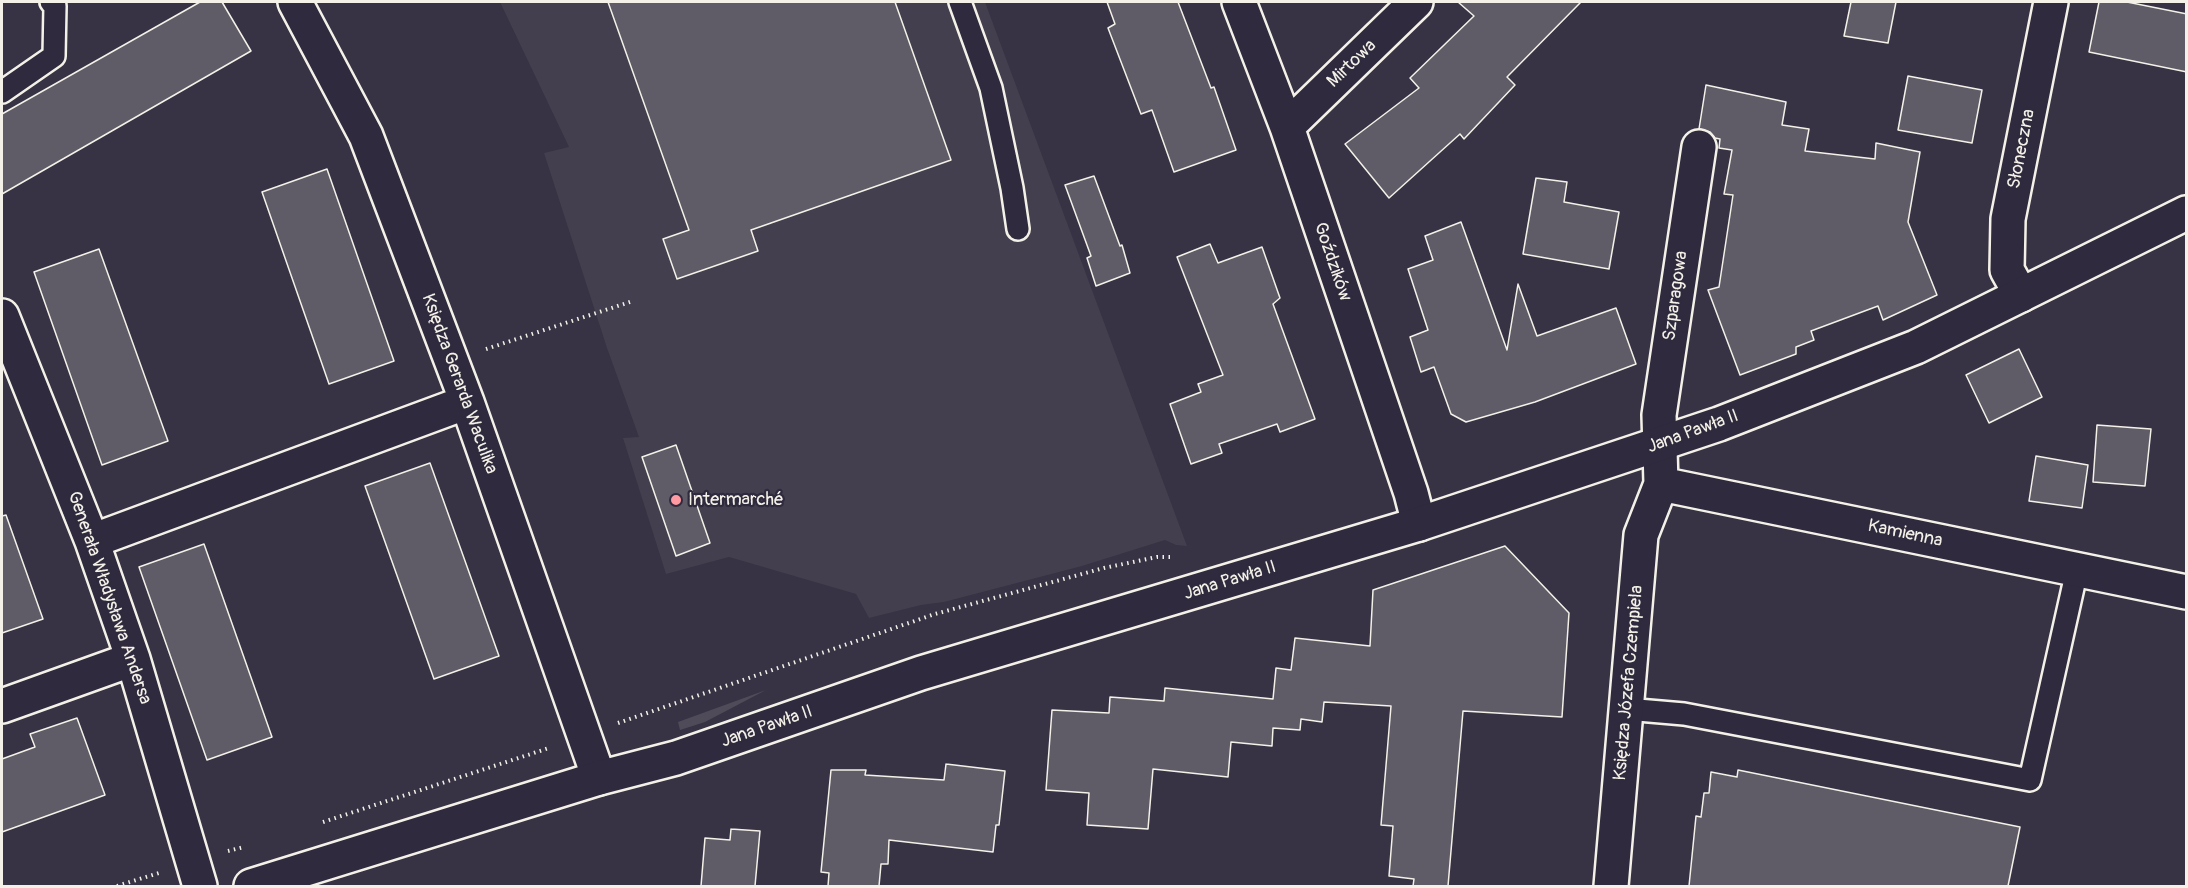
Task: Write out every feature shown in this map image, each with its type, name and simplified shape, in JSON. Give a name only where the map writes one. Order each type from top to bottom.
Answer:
[{"type":"street","name":"Księdza Gerarda Waculika","points":[[295,2],[366,136],[451,360],[598,778]]},
{"type":"street","name":"Goździków","points":[[1239,2],[1287,127],[1411,493],[1419,524]]},
{"type":"street","name":"Mirtowa","points":[[1287,127],[1416,2]]},
{"type":"street","name":"Słoneczna","points":[[2021,295],[2007,270],[2008,219],[2051,2]]},
{"type":"street","name":"Szparagowa","points":[[1659,444],[1659,415],[1699,147]]},
{"type":"street","name":"Jana Pawła II","points":[[250,886],[598,778],[675,758],[921,673],[1419,524],[1719,424],[1916,347],[2187,213]]},
{"type":"street","name":"Generała Władysława Andersa","points":[[2,316],[92,541],[133,659],[200,886]]},
{"type":"street","points":[[92,541],[466,402]]},
{"type":"street","points":[[1659,444],[1662,484]]},
{"type":"street","name":"Kamienna","points":[[1662,484],[2187,592]]},
{"type":"street","name":"Księdza Józefa Czempiela","points":[[1611,886],[1641,535],[1662,484]]},
{"type":"street","points":[[2,706],[133,659]]},
{"type":"lane","points":[[960,2],[991,88],[1012,188],[1018,229]]},
{"type":"lane","points":[[2,92],[54,57],[56,3]]},
{"type":"lane","points":[[1626,710],[1684,714],[2030,780],[2077,570]]},
{"type":"path","points":[[451,360],[630,302]]},
{"type":"path","points":[[610,726],[935,614],[1104,568],[1157,557]]},
{"type":"path","points":[[317,824],[551,747]]},
{"type":"path","points":[[219,854],[251,844]]},
{"type":"path","points":[[117,886],[160,873]]},
{"type":"shaded area","points":[[500,2],[985,2],[1187,546],[1176,545],[1165,540],[1082,566],[944,602],[921,605],[869,618],[856,594],[729,557],[666,574],[623,438],[639,437],[607,348],[544,153],[569,147]]},
{"type":"shaded area","points":[[766,690],[705,722],[680,730],[678,722]]},
{"type":"building","points":[[200,2],[222,2],[251,51],[2,194],[2,114]]},
{"type":"building","points":[[608,2],[895,2],[951,160],[751,230],[758,251],[677,279],[663,239],[689,230]]},
{"type":"building","points":[[1107,2],[1178,2],[1211,88],[1214,87],[1236,150],[1174,172],[1152,110],[1141,114],[1108,28],[1115,24]]},
{"type":"building","points":[[1458,2],[1581,2],[1507,77],[1515,85],[1464,139],[1460,134],[1389,198],[1345,144],[1419,88],[1410,78],[1474,16]]},
{"type":"building","points":[[1851,2],[1896,2],[1888,43],[1844,36]]},
{"type":"building","points":[[2099,2],[2127,2],[2187,14],[2187,72],[2089,52]]},
{"type":"building","points":[[1908,76],[1982,90],[1972,143],[1898,130]]},
{"type":"building","points":[[1706,85],[1786,102],[1782,125],[1809,129],[1805,151],[1875,159],[1876,143],[1920,152],[1908,222],[1937,295],[1883,320],[1878,306],[1811,331],[1814,340],[1796,347],[1796,354],[1740,375],[1708,290],[1719,287],[1733,195],[1724,194],[1732,150],[1719,148],[1720,139],[1715,138],[1710,132],[1699,129]]},
{"type":"building","points":[[327,169],[394,361],[329,384],[262,192]]},
{"type":"building","points":[[1094,176],[1120,246],[1122,245],[1130,273],[1096,286],[1087,258],[1091,256],[1065,185]]},
{"type":"building","points":[[1536,178],[1567,182],[1564,202],[1619,212],[1609,269],[1523,254]]},
{"type":"building","points":[[1461,222],[1507,350],[1518,284],[1537,336],[1616,308],[1636,364],[1535,402],[1466,422],[1451,414],[1434,367],[1421,372],[1410,337],[1428,330],[1408,269],[1433,260],[1425,236]]},
{"type":"building","points":[[1210,244],[1218,263],[1262,247],[1280,298],[1273,304],[1315,419],[1280,432],[1277,424],[1219,444],[1222,453],[1191,464],[1170,404],[1201,392],[1198,384],[1223,375],[1177,257]]},
{"type":"building","points":[[99,249],[168,441],[102,465],[34,272]]},
{"type":"building","points":[[2019,349],[2042,397],[1989,423],[1966,375]]},
{"type":"building","points":[[2097,425],[2151,429],[2145,486],[2093,482]]},
{"type":"building","name":"Intermarché","points":[[676,445],[710,543],[676,556],[642,457]]},
{"type":"building","points":[[2036,456],[2088,465],[2082,508],[2029,501]]},
{"type":"building","points":[[430,463],[499,656],[434,679],[365,486]]},
{"type":"building","points":[[6,515],[43,619],[2,633],[2,516]]},
{"type":"building","points":[[204,544],[272,737],[207,760],[139,567]]},
{"type":"building","points":[[1505,546],[1569,613],[1562,717],[1463,711],[1448,886],[1413,886],[1414,879],[1389,876],[1393,826],[1381,825],[1391,706],[1324,702],[1322,722],[1301,719],[1300,730],[1273,728],[1272,746],[1231,742],[1228,777],[1153,769],[1148,829],[1087,825],[1089,793],[1046,790],[1052,710],[1109,713],[1110,697],[1164,701],[1165,688],[1273,699],[1276,668],[1291,670],[1295,638],[1370,646],[1373,590]]},
{"type":"building","points":[[77,718],[105,795],[2,832],[2,759],[35,747],[30,734]]},
{"type":"building","points":[[946,764],[1005,771],[999,825],[996,825],[993,852],[889,840],[888,864],[881,864],[879,886],[828,886],[829,873],[821,872],[831,770],[866,770],[865,775],[944,780]]},
{"type":"building","points":[[1738,770],[2020,827],[2008,886],[1689,886],[1696,816],[1701,817],[1704,793],[1709,793],[1711,772],[1737,777]]},
{"type":"building","points":[[731,829],[760,831],[755,886],[701,886],[705,838],[730,840]]},
{"type":"place","name":"Intermarché","points":[[676,500]]}]
